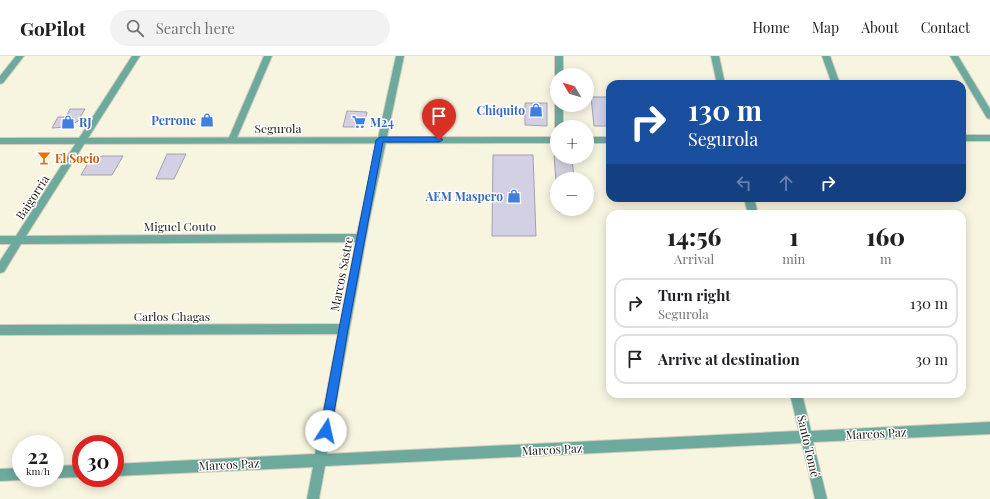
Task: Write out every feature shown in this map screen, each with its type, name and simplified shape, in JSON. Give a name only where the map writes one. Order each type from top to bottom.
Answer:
[{"type":"street","points":[[0,81],[20,56]]},
{"type":"street","name":"Baigorria","points":[[0,269],[136,56]]},
{"type":"street","points":[[232,140],[268,56]]},
{"type":"street","name":"Marcos Sastre","points":[[313,499],[343,329],[380,140],[400,56]]},
{"type":"street","points":[[559,56],[559,68]]},
{"type":"street","points":[[715,56],[721,80]]},
{"type":"street","points":[[826,56],[835,80]]},
{"type":"street","points":[[954,56],[990,116]]},
{"type":"street","points":[[966,138],[990,138]]},
{"type":"street","name":"Segurola","points":[[0,141],[550,140]]},
{"type":"street","points":[[594,140],[606,140]]},
{"type":"street","name":"Miguel Couto","points":[[0,240],[361,238]]},
{"type":"street","name":"Carlos Chagas","points":[[0,330],[343,329]]},
{"type":"street","name":"Santo Tomé","points":[[797,398],[821,499]]},
{"type":"street","name":"Marcos Paz","points":[[124,470],[990,428]]},
{"type":"street","points":[[0,475],[12,474]]},
{"type":"building","points":[[594,97],[606,97],[606,126],[594,126],[593,112],[594,112]]},
{"type":"building","name":"Chiquito","points":[[525,103],[547,103],[547,126],[525,125]]},
{"type":"building","points":[[70,109],[85,109],[78,121],[68,127],[52,128],[58,117],[66,117]]},
{"type":"building","points":[[347,111],[367,112],[365,121],[358,127],[343,127]]},
{"type":"building","points":[[167,154],[186,154],[174,179],[156,179]]},
{"type":"building","name":"AEM Maspero","points":[[493,155],[533,155],[536,236],[492,236]]},
{"type":"building","points":[[102,156],[123,156],[112,175],[81,175],[88,163]]},
{"type":"building","points":[[555,164],[573,164],[573,172],[555,172]]},
{"type":"place","name":"Chiquito","points":[[536,110]]},
{"type":"place","name":"Perrone","points":[[207,120]]},
{"type":"place","name":"RJ","points":[[68,122]]},
{"type":"place","name":"M24","points":[[359,122]]},
{"type":"place","name":"El Socio","points":[[44,158]]},
{"type":"place","name":"AEM Maspero","points":[[514,196]]},
{"type":"route","points":[[326,431],[343,329],[380,140],[439,140]]}]
